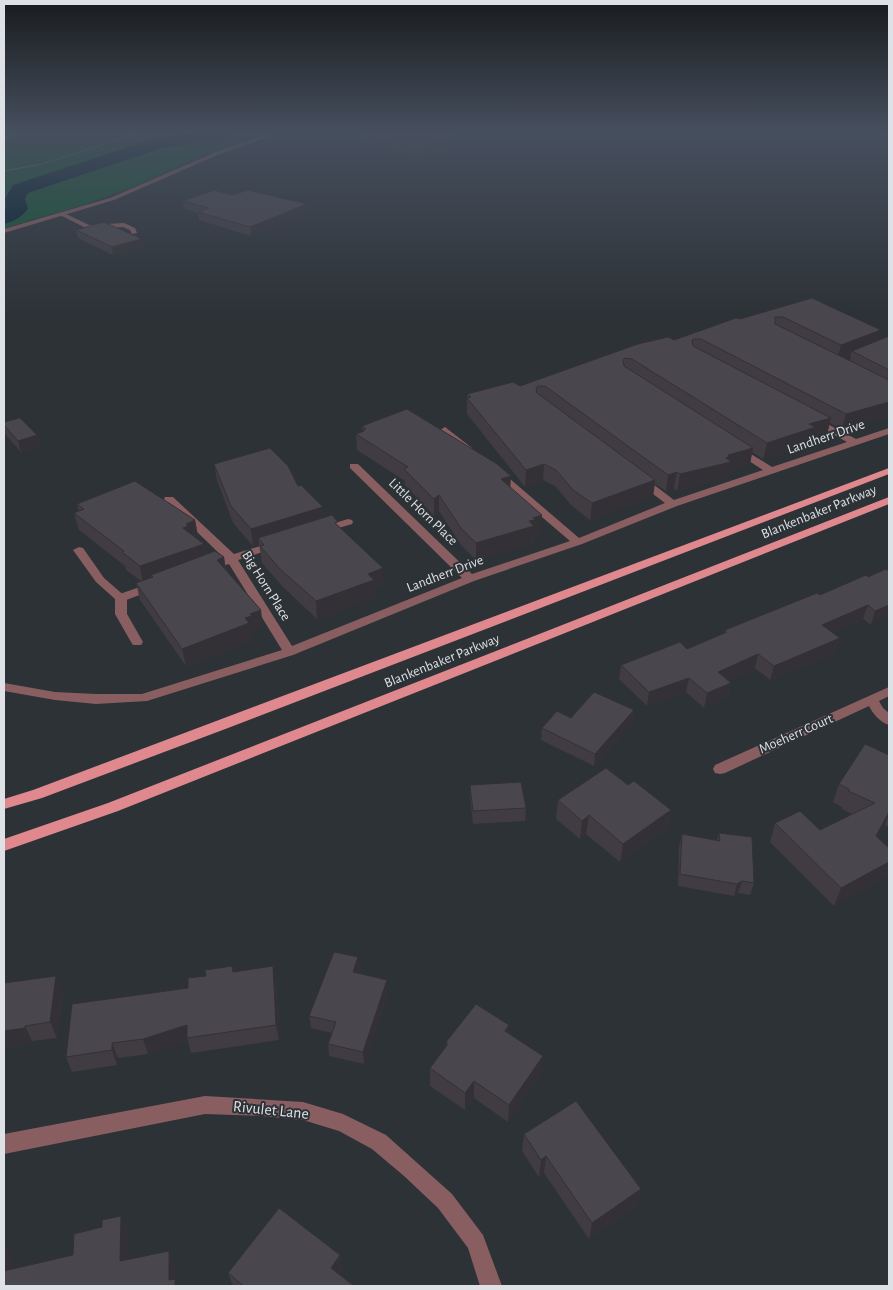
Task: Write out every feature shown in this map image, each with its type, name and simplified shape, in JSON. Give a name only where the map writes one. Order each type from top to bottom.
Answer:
[{"type":"main road","name":"Blankenbaker Parkway","points":[[4,804],[71,782],[223,725],[889,471]]},
{"type":"main road","name":"Blankenbaker Parkway","points":[[4,845],[113,807],[889,500]]},
{"type":"street","points":[[4,231],[112,199],[125,193]]},
{"type":"street","points":[[62,214],[88,227],[124,225],[133,229],[134,233]]},
{"type":"street","points":[[805,416],[856,442]]},
{"type":"street","points":[[445,430],[474,455]]},
{"type":"street","name":"Landherr Drive","points":[[4,687],[55,696],[80,698],[142,698],[289,652],[470,579],[578,542],[673,504],[889,431]]},
{"type":"street","points":[[731,445],[772,472]]},
{"type":"street","name":"Little Horn Place","points":[[354,466],[470,579]]},
{"type":"street","points":[[489,467],[578,542]]},
{"type":"street","points":[[634,475],[673,504]]},
{"type":"street","name":"Big Horn Place","points":[[169,499],[231,558],[289,652]]},
{"type":"street","points":[[312,533],[348,522]]},
{"type":"street","points":[[194,571],[285,542]]},
{"type":"street","points":[[79,550],[100,580],[121,598],[121,614],[137,642]]},
{"type":"street","points":[[121,598],[167,581]]},
{"type":"street","name":"Moeherr Court","points":[[720,769],[889,691]]},
{"type":"street","points":[[872,700],[878,711],[889,720]]},
{"type":"street","name":"Rivulet Lane","points":[[4,1144],[205,1105],[304,1111],[343,1123],[378,1142],[445,1200],[476,1242],[491,1286]]},
{"type":"green space","points":[[4,193],[116,193],[83,205],[4,228]]},
{"type":"building","points":[[205,193],[232,195],[261,193],[307,204],[250,227],[198,212],[209,208],[183,201]]},
{"type":"building","points":[[104,222],[142,239],[112,247],[76,230]]},
{"type":"building","points":[[812,298],[881,330],[841,345],[783,317],[775,317],[775,324],[889,380],[889,402],[846,414],[701,339],[692,340],[693,346],[831,418],[809,424],[816,427],[767,443],[632,359],[625,358],[623,360],[624,366],[753,448],[728,455],[730,456],[726,458],[731,462],[668,475],[545,386],[538,386],[536,388],[537,393],[655,480],[592,503],[573,490],[556,470],[544,464],[526,470],[467,398],[471,397],[467,394],[513,382],[520,386],[638,344],[668,337],[674,340],[736,318],[740,319]]},
{"type":"building","points":[[889,336],[889,370],[852,351]]},
{"type":"building","points":[[407,409],[497,464],[511,476],[501,479],[542,515],[533,518],[535,520],[529,521],[534,526],[476,543],[461,528],[439,495],[434,499],[404,469],[408,467],[356,434],[366,429],[362,426]]},
{"type":"building","points":[[20,418],[37,435],[18,441],[4,425],[4,422]]},
{"type":"building","points":[[270,448],[288,466],[298,486],[301,485],[323,507],[251,529],[231,506],[214,464]]},
{"type":"building","points":[[135,481],[195,520],[186,524],[188,526],[183,528],[204,544],[140,566],[122,552],[124,551],[74,513],[84,509],[77,504]]},
{"type":"building","points":[[332,515],[338,522],[335,523],[383,568],[368,574],[374,580],[316,601],[280,569],[260,546],[264,545],[258,538]]},
{"type":"building","points":[[215,551],[224,557],[217,560],[261,610],[245,618],[249,623],[182,649],[136,583],[153,577],[151,575]]},
{"type":"building","points":[[886,569],[889,571],[889,605],[875,611],[868,605],[822,625],[840,638],[774,666],[758,654],[718,672],[731,683],[707,693],[689,678],[649,692],[621,665],[680,642],[687,649],[727,632],[725,630],[817,593],[820,595],[866,575],[868,577]]},
{"type":"building","points":[[594,692],[634,710],[595,754],[542,728],[557,711],[571,718]]},
{"type":"building","points":[[865,744],[889,755],[889,812],[876,836],[889,848],[889,862],[841,888],[775,823],[800,811],[820,830],[875,803],[848,791],[849,789],[839,784]]},
{"type":"building","points":[[606,768],[628,785],[634,781],[671,810],[623,844],[589,815],[582,821],[558,800]]},
{"type":"building","points":[[521,782],[526,808],[473,811],[470,785]]},
{"type":"building","points":[[719,833],[752,837],[754,883],[742,881],[737,884],[680,874],[682,834],[720,841]]},
{"type":"building","points":[[334,952],[358,957],[353,972],[387,980],[363,1052],[328,1044],[336,1022],[309,1016]]},
{"type":"building","points":[[232,966],[233,972],[273,966],[276,1025],[187,1038],[187,1025],[143,1039],[112,1043],[112,1050],[66,1057],[72,1004],[188,988],[188,978],[206,976],[205,970]]},
{"type":"building","points":[[56,976],[50,1022],[4,1031],[4,983]]},
{"type":"building","points":[[476,1004],[509,1025],[505,1031],[543,1056],[509,1105],[474,1081],[465,1093],[430,1068],[448,1044],[446,1042]]},
{"type":"building","points":[[576,1101],[641,1189],[592,1223],[546,1156],[541,1160],[524,1134]]},
{"type":"building","points":[[279,1208],[340,1255],[331,1268],[354,1286],[244,1286],[228,1273]]},
{"type":"building","points":[[121,1216],[120,1261],[169,1251],[169,1280],[175,1279],[175,1286],[4,1286],[4,1271],[73,1255],[74,1234],[102,1227],[102,1220]]},
{"type":"waterway","points":[[4,218],[17,209],[15,199],[18,193]]}]
